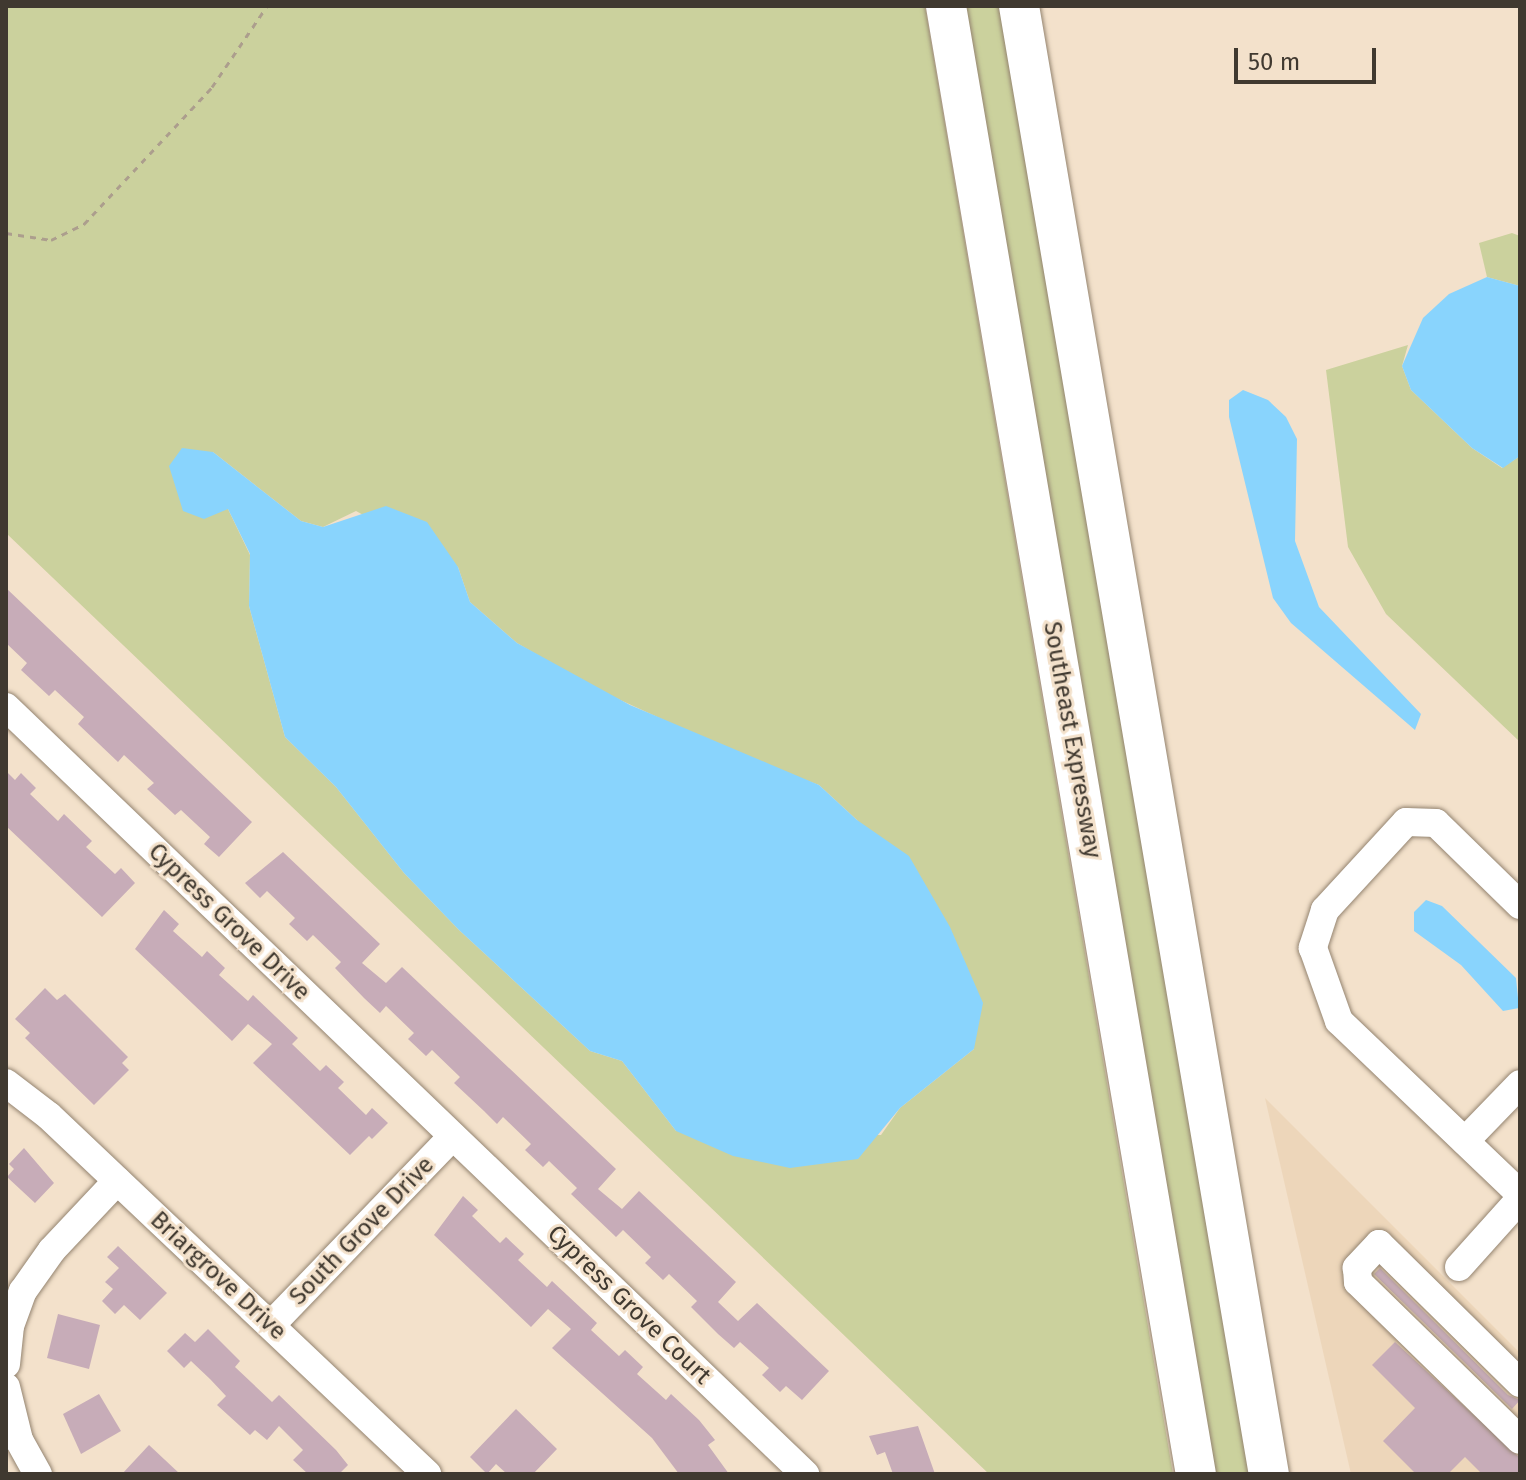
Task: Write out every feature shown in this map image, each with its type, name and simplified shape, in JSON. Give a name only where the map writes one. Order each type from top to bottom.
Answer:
[{"type":"highway","name":"Southeast Expressway","points":[[946,6],[1196,1474]]},
{"type":"highway","points":[[1019,6],[1269,1474]]},
{"type":"street","name":"Cypress Grove Drive","points":[[6,707],[453,1136]]},
{"type":"street","points":[[1459,1267],[1520,1196],[1339,1021],[1313,948],[1325,910],[1406,822],[1436,823],[1520,905]]},
{"type":"street","name":"Briargrove Drive","points":[[6,1083],[117,1181],[427,1474]]},
{"type":"street","points":[[1465,1141],[1520,1084]]},
{"type":"street","name":"South Grove Drive","points":[[271,1325],[453,1136]]},
{"type":"street","name":"Cypress Grove Court","points":[[453,1136],[805,1474]]},
{"type":"street","points":[[6,1364],[10,1326],[23,1291],[52,1250],[117,1181]]},
{"type":"street","points":[[1520,1383],[1379,1244],[1357,1268],[1358,1282],[1520,1440]]},
{"type":"street","points":[[6,1387],[8,1416],[38,1474]]},
{"type":"path","points":[[6,233],[51,240],[84,224],[212,87],[267,6]]},
{"type":"shaded area","points":[[1265,1098],[1520,1353],[1520,1474],[1351,1474]]},
{"type":"green space","points":[[6,6],[925,6],[1173,1474],[989,1474],[6,533]],"holes":[[[213,452],[301,521],[323,527],[356,511],[458,567],[470,602],[517,643],[592,687],[751,760],[819,785],[857,820],[974,1049],[900,1108],[881,1135],[676,1131],[622,1061],[590,1051],[459,930],[404,873],[336,787],[285,737],[249,606],[250,555],[228,509]]]},
{"type":"green space","points":[[960,6],[1003,6],[1254,1474],[1210,1474]]},
{"type":"green space","points":[[1512,233],[1520,236],[1520,286],[1487,277],[1479,243]]},
{"type":"green space","points":[[1408,345],[1402,366],[1411,390],[1472,448],[1502,468],[1520,456],[1520,742],[1386,614],[1348,547],[1326,370]]},
{"type":"water","points":[[1487,277],[1520,286],[1520,456],[1503,468],[1472,448],[1411,390],[1402,366],[1423,318],[1449,294]]},
{"type":"water","points":[[1243,390],[1268,400],[1286,417],[1297,439],[1295,541],[1319,607],[1421,714],[1415,730],[1291,623],[1273,598],[1229,417],[1229,400]]},
{"type":"water","points":[[182,448],[213,452],[301,521],[323,527],[386,506],[427,522],[458,567],[470,602],[517,643],[630,705],[819,785],[857,820],[909,856],[950,927],[983,1003],[974,1049],[900,1108],[858,1159],[790,1168],[733,1156],[676,1131],[622,1061],[590,1051],[459,930],[404,873],[336,787],[285,737],[249,606],[250,554],[228,509],[204,519],[183,511],[169,466]]},
{"type":"water","points":[[1426,900],[1442,906],[1516,978],[1519,1008],[1503,1011],[1461,965],[1414,931],[1414,912]]},
{"type":"building","points":[[6,588],[252,822],[219,857],[204,844],[210,837],[181,810],[175,815],[147,789],[154,783],[124,755],[118,762],[78,724],[84,717],[55,690],[49,696],[21,670],[27,663],[6,643]]},
{"type":"building","points":[[6,771],[15,780],[21,773],[36,788],[30,794],[58,821],[64,814],[92,841],[86,847],[115,874],[121,868],[135,883],[102,917],[6,826]]},
{"type":"building","points":[[283,852],[380,944],[362,963],[386,983],[402,967],[616,1169],[598,1189],[622,1209],[639,1191],[736,1282],[718,1302],[738,1321],[757,1303],[829,1371],[802,1400],[786,1386],[780,1392],[762,1375],[769,1368],[740,1342],[734,1348],[718,1334],[691,1307],[697,1301],[669,1274],[663,1280],[645,1263],[651,1257],[623,1230],[616,1237],[571,1194],[577,1188],[549,1161],[543,1167],[525,1150],[531,1144],[503,1117],[497,1124],[454,1083],[460,1077],[432,1050],[426,1056],[408,1039],[414,1033],[386,1006],[380,1013],[364,998],[335,968],[341,962],[313,935],[307,941],[289,924],[295,918],[267,891],[260,898],[245,883]]},
{"type":"building","points":[[164,910],[179,924],[173,931],[202,957],[207,951],[225,968],[219,975],[248,1001],[253,995],[298,1038],[292,1044],[320,1071],[326,1065],[344,1082],[338,1088],[366,1115],[372,1108],[388,1123],[372,1139],[369,1136],[350,1155],[253,1063],[272,1044],[248,1024],[232,1041],[135,949]]},
{"type":"building","points":[[45,988],[57,1000],[65,994],[128,1057],[122,1063],[129,1070],[94,1105],[25,1038],[30,1033],[15,1019]]},
{"type":"building","points":[[24,1148],[54,1183],[35,1203],[7,1177],[14,1169],[9,1164]]},
{"type":"building","points":[[463,1196],[478,1210],[472,1216],[500,1243],[506,1237],[524,1254],[518,1260],[547,1287],[552,1281],[597,1323],[591,1330],[619,1356],[625,1350],[643,1367],[637,1374],[666,1400],[671,1394],[699,1420],[715,1440],[708,1445],[729,1474],[679,1474],[652,1438],[552,1348],[571,1329],[548,1309],[531,1327],[434,1235]]},
{"type":"building","points":[[118,1246],[167,1293],[140,1320],[124,1305],[115,1314],[102,1301],[113,1289],[105,1282],[119,1268],[107,1257]]},
{"type":"building","points":[[1380,1268],[1508,1395],[1520,1400],[1512,1409],[1374,1274]]},
{"type":"building","points":[[58,1314],[100,1325],[89,1369],[47,1358]]},
{"type":"building","points":[[208,1329],[240,1361],[235,1367],[272,1402],[279,1395],[336,1450],[348,1465],[339,1474],[308,1474],[293,1460],[303,1450],[279,1426],[267,1440],[255,1430],[250,1435],[217,1405],[226,1396],[210,1379],[191,1361],[184,1368],[167,1351],[185,1333],[195,1342]]},
{"type":"building","points":[[1395,1342],[1520,1458],[1520,1474],[1482,1474],[1465,1457],[1448,1474],[1416,1474],[1383,1441],[1415,1408],[1372,1365]]},
{"type":"building","points":[[99,1394],[121,1431],[81,1454],[63,1414]]},
{"type":"building","points":[[516,1409],[557,1449],[533,1474],[507,1474],[496,1464],[487,1474],[470,1457]]},
{"type":"building","points":[[918,1426],[935,1474],[893,1474],[885,1452],[877,1455],[869,1436]]},
{"type":"building","points":[[149,1445],[180,1474],[122,1474]]}]
